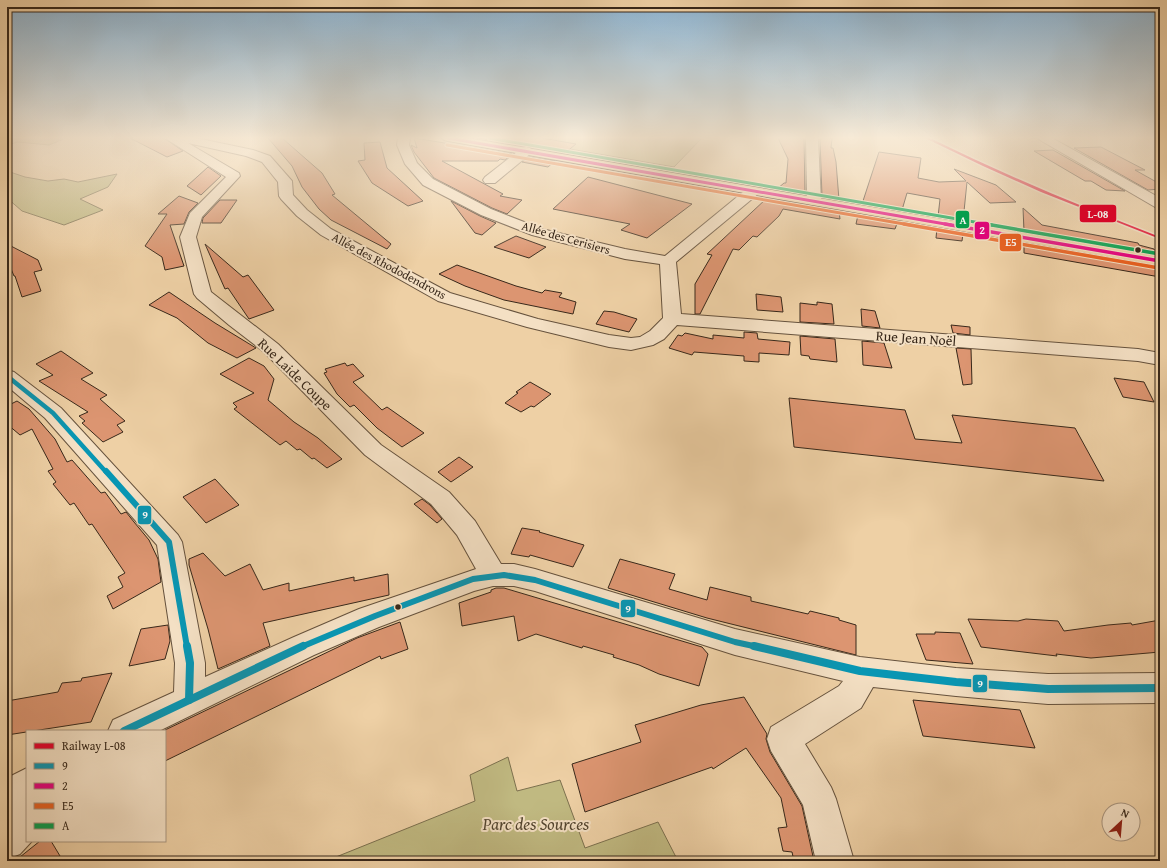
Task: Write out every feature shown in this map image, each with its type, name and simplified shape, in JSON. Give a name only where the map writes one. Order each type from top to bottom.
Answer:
[{"type":"main road","points":[[682,179],[1160,262]]},
{"type":"street","name":"Rue Laide Coupe","points":[[232,179],[195,216],[188,237],[203,294],[271,348],[372,450],[440,498],[466,528],[493,575]]},
{"type":"street","name":"Allée des Rhododendrons","points":[[283,179],[285,181],[286,196],[302,213],[326,232],[444,297],[533,323],[609,341],[631,344],[646,341],[657,335],[672,319]]},
{"type":"street","name":"Allée des Cerisiers","points":[[425,179],[428,182],[486,212],[537,232],[625,254],[668,261]]},
{"type":"street","points":[[813,179],[814,201]]},
{"type":"street","points":[[1115,179],[1160,204]]},
{"type":"street","points":[[672,319],[668,261],[753,191]]},
{"type":"street","name":"Rue Jean Noël","points":[[672,319],[1138,354],[1160,359]]},
{"type":"street","points":[[7,376],[53,413],[169,542],[190,663],[189,700]]},
{"type":"street","points":[[126,730],[304,646],[369,618],[471,581],[493,575],[514,575],[535,580],[735,642],[860,671],[956,682],[1048,689],[1160,688]]},
{"type":"street","points":[[835,861],[819,799],[783,739],[850,697],[858,686],[860,671]]},
{"type":"street","points":[[7,841],[17,797]]},
{"type":"green space","points":[[7,179],[34,179],[48,181],[64,179],[78,182],[95,179],[114,179],[108,187],[80,199],[103,210],[64,225],[22,211],[7,198]]},
{"type":"green space","name":"Parc des Sources","points":[[508,757],[517,791],[560,780],[585,848],[658,822],[678,861],[326,861],[475,801],[470,775]]},
{"type":"building","points":[[195,179],[218,179],[201,195],[187,186]]},
{"type":"building","points":[[298,179],[325,179],[335,194],[332,195],[391,244],[387,249],[331,220],[319,209],[302,187]]},
{"type":"building","points":[[369,179],[398,179],[423,201],[408,206],[372,183]]},
{"type":"building","points":[[435,179],[474,179],[503,194],[500,196],[522,200],[507,214],[492,208]]},
{"type":"building","points":[[586,179],[594,179],[692,204],[647,238],[621,230],[630,224],[553,209]]},
{"type":"building","points":[[786,179],[805,179],[805,194],[777,189],[786,183]]},
{"type":"building","points":[[821,179],[837,179],[839,200],[822,197]]},
{"type":"building","points":[[870,179],[921,179],[939,182],[966,181],[964,179],[979,179],[996,185],[1016,202],[990,203],[967,182],[963,221],[938,217],[940,199],[907,193],[902,210],[862,204]]},
{"type":"building","points":[[1081,179],[1103,179],[1125,191],[1106,190],[1091,181],[1085,181]]},
{"type":"building","points":[[1128,179],[1150,179],[1160,184],[1160,189],[1148,190]]},
{"type":"building","points":[[179,196],[198,203],[189,212],[184,224],[170,225],[184,266],[165,270],[162,257],[145,246],[167,214],[158,214]]},
{"type":"building","points":[[767,198],[839,211],[840,219],[783,209],[779,216],[757,237],[753,236],[739,250],[733,249],[700,314],[695,314],[695,284],[712,255],[707,254]]},
{"type":"building","points":[[220,200],[237,200],[221,223],[202,223],[203,218]]},
{"type":"building","points":[[451,201],[496,223],[482,235],[475,233]]},
{"type":"building","points":[[1023,208],[1042,225],[1138,243],[1139,245],[1154,249],[1156,254],[1024,231]]},
{"type":"building","points":[[858,215],[898,221],[895,229],[856,224]]},
{"type":"building","points":[[937,228],[963,233],[962,241],[936,238]]},
{"type":"building","points":[[516,236],[546,247],[529,258],[494,247]]},
{"type":"building","points":[[7,244],[38,260],[42,270],[34,272],[41,291],[22,297],[7,259]]},
{"type":"building","points":[[205,244],[243,277],[248,275],[274,310],[249,319],[228,288],[225,289]]},
{"type":"building","points":[[1024,244],[1160,267],[1160,277],[1024,253]]},
{"type":"building","points":[[457,265],[516,286],[542,293],[545,290],[562,293],[559,297],[576,302],[573,314],[504,300],[465,286],[439,274]]},
{"type":"building","points":[[169,292],[256,348],[237,358],[208,343],[177,318],[149,305]]},
{"type":"building","points":[[756,294],[781,297],[783,312],[757,310]]},
{"type":"building","points":[[817,302],[832,304],[834,324],[800,322],[800,303],[817,305]]},
{"type":"building","points":[[861,309],[875,311],[880,328],[862,326]]},
{"type":"building","points":[[604,311],[614,312],[637,319],[629,332],[596,324]]},
{"type":"building","points":[[951,325],[970,327],[970,335],[953,333]]},
{"type":"building","points":[[744,332],[757,333],[758,339],[790,342],[789,355],[759,353],[759,362],[744,361],[744,356],[694,352],[692,355],[669,348],[678,335],[682,336],[685,333],[713,339],[713,335],[744,338]]},
{"type":"building","points":[[800,336],[835,339],[837,362],[810,359],[809,356],[801,355]]},
{"type":"building","points":[[862,341],[884,343],[892,368],[863,365]]},
{"type":"building","points":[[956,348],[971,349],[972,384],[963,385]]},
{"type":"building","points":[[61,351],[93,373],[81,379],[107,395],[100,399],[125,421],[117,425],[123,432],[103,442],[82,423],[85,421],[79,416],[88,412],[39,381],[53,375],[36,364]]},
{"type":"building","points":[[249,358],[264,366],[274,379],[268,400],[294,422],[318,438],[342,459],[327,468],[314,458],[312,459],[300,449],[297,450],[286,441],[280,445],[234,409],[237,407],[233,403],[254,393],[220,374]]},
{"type":"building","points":[[345,363],[347,366],[353,364],[364,376],[353,382],[382,410],[387,407],[424,433],[402,447],[377,428],[354,405],[350,407],[337,394],[324,373],[327,372],[325,369]]},
{"type":"building","points":[[1114,378],[1144,382],[1154,402],[1123,397]]},
{"type":"building","points":[[530,382],[551,394],[534,407],[531,406],[521,412],[505,403],[518,393],[516,392]]},
{"type":"building","points":[[789,398],[905,410],[915,439],[962,443],[952,415],[1075,428],[1104,481],[794,447]]},
{"type":"building","points":[[17,401],[29,409],[55,439],[67,462],[72,460],[101,493],[105,492],[121,514],[126,512],[149,540],[158,559],[161,582],[113,609],[107,596],[123,587],[118,577],[125,573],[92,524],[89,525],[74,503],[70,505],[53,484],[56,482],[48,471],[53,469],[32,429],[20,435],[7,424],[7,406]]},
{"type":"building","points":[[459,457],[473,467],[451,482],[438,472]]},
{"type":"building","points":[[215,479],[239,505],[206,523],[183,497]]},
{"type":"building","points":[[422,499],[430,505],[442,519],[437,523],[414,504]]},
{"type":"building","points":[[522,528],[540,531],[539,532],[584,545],[573,567],[530,555],[529,557],[511,554]]},
{"type":"building","points":[[203,553],[225,576],[250,564],[263,590],[289,583],[289,591],[354,577],[354,581],[388,574],[389,595],[263,623],[270,646],[218,669],[189,565],[189,559]]},
{"type":"building","points":[[620,559],[675,574],[669,589],[707,600],[710,587],[751,597],[751,601],[808,614],[810,611],[839,618],[839,620],[856,625],[856,655],[707,618],[608,588]]},
{"type":"building","points":[[496,588],[504,588],[702,647],[708,654],[699,686],[659,674],[639,665],[613,657],[614,655],[583,646],[582,648],[536,634],[518,641],[514,616],[462,626],[459,603],[491,592],[491,590]]},
{"type":"building","points":[[968,619],[1018,621],[1026,619],[1058,621],[1064,631],[1108,625],[1131,623],[1132,625],[1160,620],[1160,652],[1091,658],[1056,654],[1057,656],[981,647]]},
{"type":"building","points":[[400,622],[408,649],[381,659],[380,656],[166,761],[165,730],[357,638]]},
{"type":"building","points":[[168,625],[170,641],[165,659],[129,666],[141,629]]},
{"type":"building","points":[[935,632],[960,633],[973,664],[926,660],[916,634],[935,634]]},
{"type":"building","points":[[112,673],[91,722],[39,730],[26,730],[26,732],[7,735],[7,701],[58,692],[62,683],[81,681],[82,678]]},
{"type":"building","points":[[744,697],[767,734],[766,739],[770,752],[802,806],[814,861],[794,861],[792,852],[783,851],[778,828],[787,827],[781,798],[746,748],[713,769],[712,767],[585,812],[572,764],[641,742],[635,725],[701,705]]},
{"type":"building","points":[[913,700],[1020,710],[1035,748],[923,736]]},
{"type":"building","points":[[39,842],[52,842],[63,861],[15,861]]},
{"type":"rail line","name":"L-08","points":[[1014,179],[1160,238]]},
{"type":"transit line","name":"E5","points":[[641,179],[1159,268]]},
{"type":"transit line","name":"2","points":[[682,179],[1160,261]]},
{"type":"transit line","name":"A","points":[[723,179],[1160,254]]},
{"type":"transit line","name":"9","points":[[7,376],[53,413],[169,542],[190,663],[189,700]]},
{"type":"transit line","name":"9","points":[[126,730],[266,663],[339,631],[473,579],[498,575],[535,580],[735,642],[860,671],[956,682],[1048,689],[1160,688]]}]
